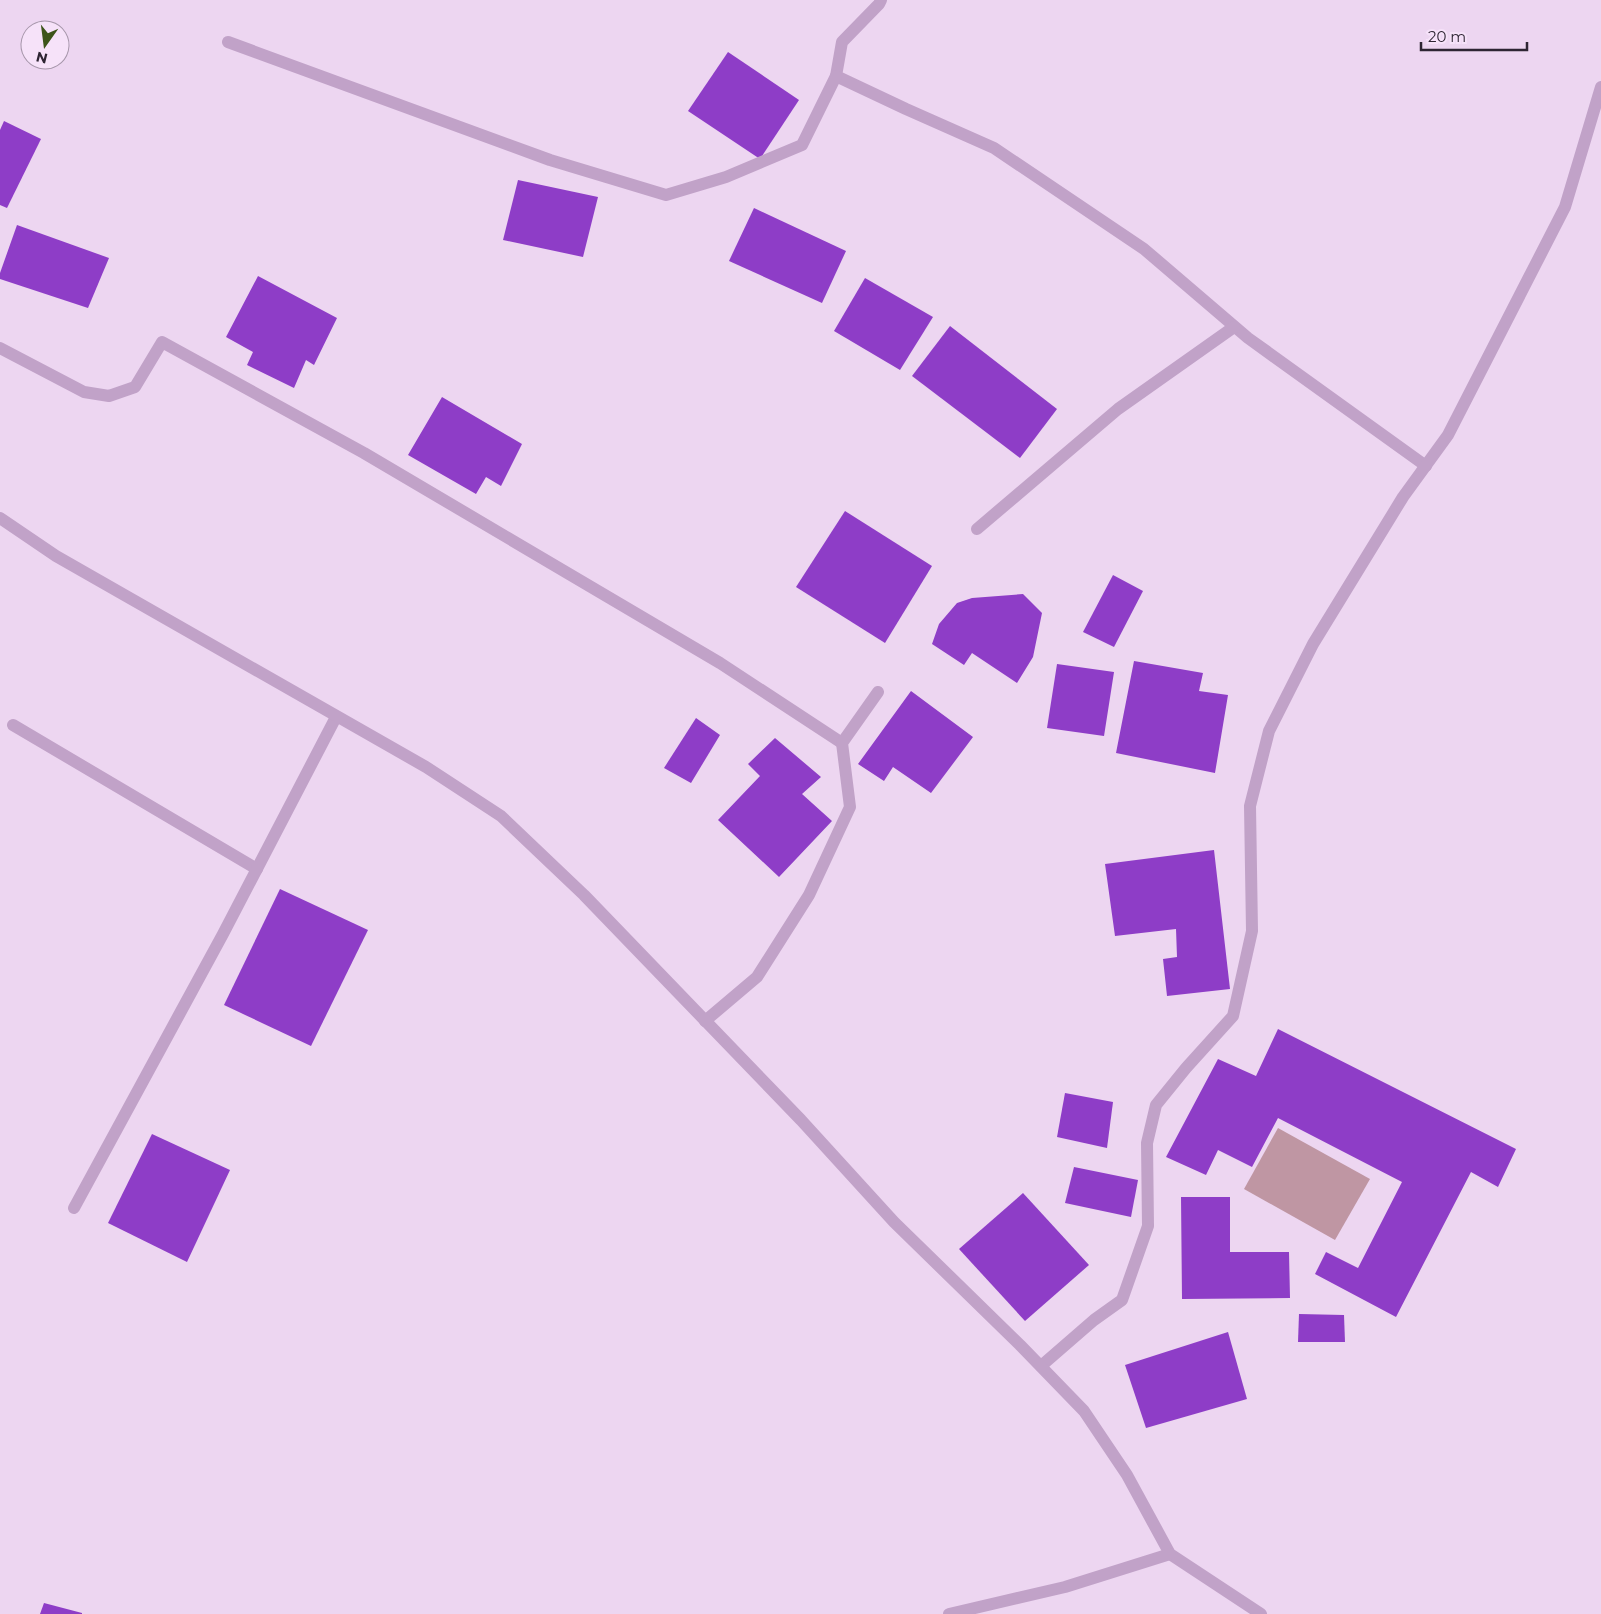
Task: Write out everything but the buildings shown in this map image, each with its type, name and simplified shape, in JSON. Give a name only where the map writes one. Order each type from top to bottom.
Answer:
[{"type":"street","points":[[228,42],[550,160],[666,195],[726,177],[802,145],[836,76],[842,42],[880,4],[881,0]]},
{"type":"street","points":[[836,76],[994,148],[1144,249],[1256,344],[1426,466]]},
{"type":"street","points":[[1041,1366],[1094,1320],[1122,1300],[1148,1226],[1146,1143],[1156,1105],[1186,1068],[1233,1016],[1252,930],[1250,806],[1269,732],[1313,644],[1403,497],[1448,435],[1565,207],[1601,87]]},
{"type":"street","points":[[977,529],[1118,409],[1234,326]]},
{"type":"street","points":[[0,348],[84,392],[109,396],[135,387],[162,342],[390,468],[720,663],[842,743]]},
{"type":"street","points":[[0,518],[56,556],[426,767],[501,816],[584,895],[801,1120],[894,1222],[1041,1366],[1084,1411],[1127,1475],[1170,1554],[1261,1614]]},
{"type":"street","points":[[705,1020],[757,977],[809,895],[850,807],[842,743],[878,692]]},
{"type":"street","points":[[74,1208],[257,869],[336,717]]},
{"type":"street","points":[[13,725],[257,869]]},
{"type":"street","points":[[949,1614],[1065,1588],[1170,1554]]},
{"type":"shaded area","points":[[1278,1128],[1370,1179],[1335,1240],[1244,1189]]}]
